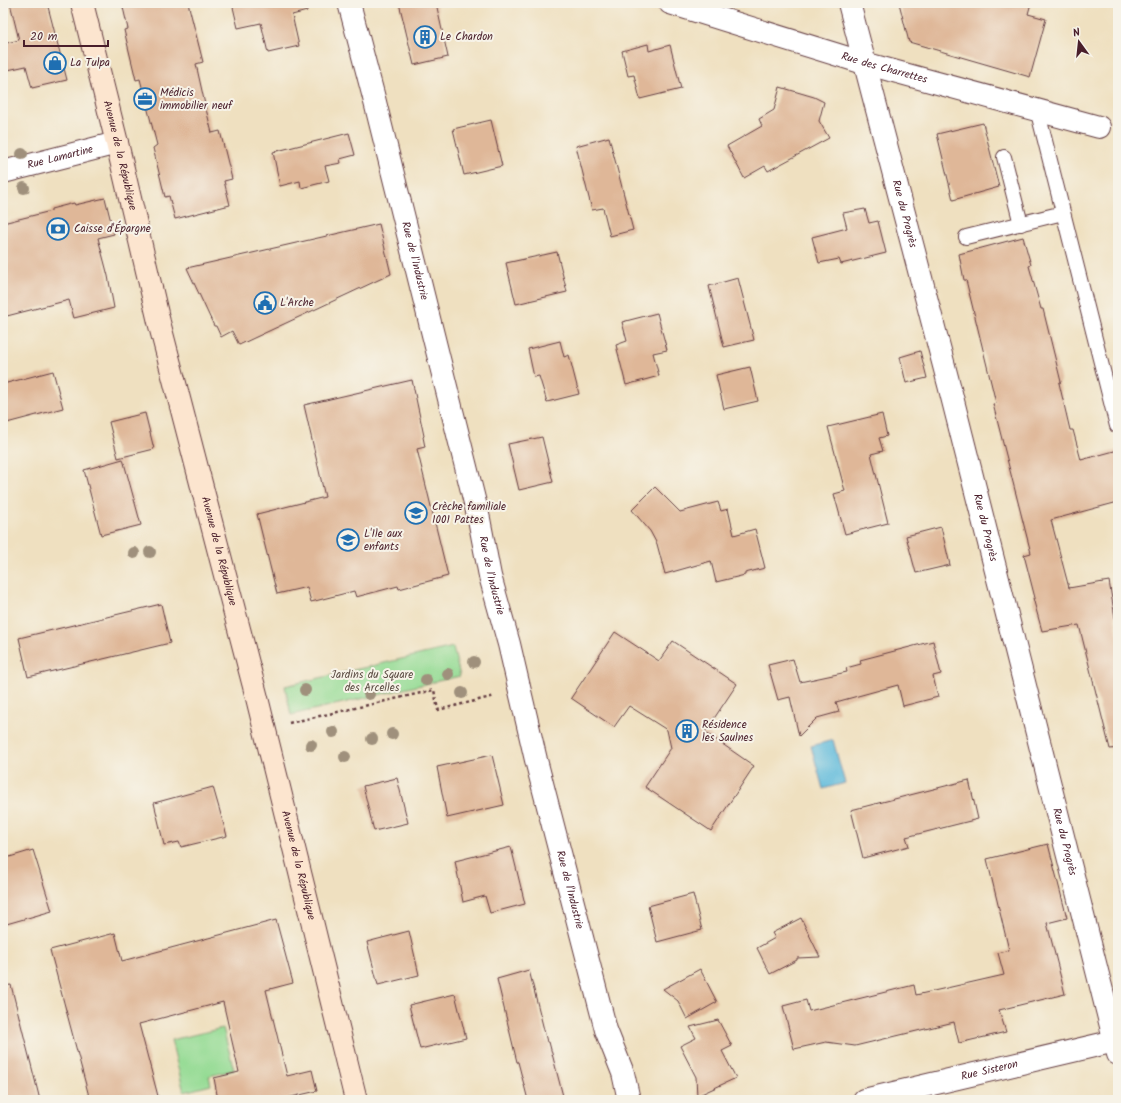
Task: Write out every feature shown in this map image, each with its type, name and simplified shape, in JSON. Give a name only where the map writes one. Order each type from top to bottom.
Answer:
[{"type":"street","name":"Avenue de la République","points":[[82,3],[159,322],[257,698],[356,1100]]},
{"type":"street","name":"Rue de l'Industrie","points":[[349,3],[477,512],[490,576],[509,644],[542,784],[606,1030],[623,1073],[629,1100]]},
{"type":"street","name":"Rue des Charrettes","points":[[670,3],[864,63],[1099,127]]},
{"type":"street","name":"Rue du Progrès","points":[[849,3],[951,393],[1117,1048]]},
{"type":"street","name":"Rue Lamartine","points":[[3,172],[117,143]]},
{"type":"street","name":"Rue Sisteron","points":[[864,1100],[1117,1048]]},
{"type":"lane","points":[[1037,109],[1117,426]]},
{"type":"lane","points":[[1004,157],[1021,224]]},
{"type":"lane","points":[[966,237],[1063,213]]},
{"type":"path","points":[[289,724],[434,690],[438,710],[496,696]]},
{"type":"green space","name":"Jardins du Square des Arcelles","points":[[453,647],[460,676],[291,715],[285,686]]},
{"type":"green space","points":[[223,1028],[234,1070],[209,1076],[211,1085],[184,1092],[171,1040]]},
{"type":"water","points":[[833,740],[845,783],[823,789],[811,746]]},
{"type":"building","points":[[10,3],[47,3],[67,80],[32,88],[26,66],[3,71],[3,44],[19,40]]},
{"type":"building","points":[[122,3],[188,3],[203,62],[196,64],[212,133],[220,131],[232,179],[224,181],[230,205],[175,219],[169,196],[165,197],[153,148],[157,145],[140,79],[136,80],[124,30],[128,29]]},
{"type":"building","points":[[232,3],[306,3],[307,11],[292,15],[299,46],[268,53],[261,23],[238,28]]},
{"type":"building","name":"Le Chardon","points":[[399,3],[436,3],[448,57],[414,65]]},
{"type":"building","points":[[899,3],[1031,3],[1028,14],[1046,19],[1030,77],[909,42]]},
{"type":"building","points":[[648,44],[649,51],[670,45],[681,89],[640,99],[634,75],[628,76],[622,51]]},
{"type":"building","points":[[780,87],[814,97],[824,102],[819,121],[829,138],[768,171],[765,166],[744,178],[727,146],[762,126],[759,119],[774,110]]},
{"type":"building","points":[[491,120],[502,166],[464,175],[453,129]]},
{"type":"building","points":[[983,123],[999,187],[953,200],[937,134]]},
{"type":"building","points":[[349,133],[355,155],[340,159],[341,163],[325,166],[329,181],[301,188],[300,181],[280,186],[273,152]]},
{"type":"building","points":[[609,137],[633,230],[610,236],[603,208],[592,210],[576,146]]},
{"type":"building","points":[[105,198],[114,234],[98,238],[108,276],[114,308],[74,318],[69,300],[3,317],[3,223],[51,211],[51,209],[74,203],[75,205]]},
{"type":"building","points":[[865,209],[869,223],[878,221],[886,253],[841,264],[839,259],[819,263],[812,237],[847,228],[843,213]]},
{"type":"building","name":"L'Arche","points":[[379,224],[391,274],[239,345],[232,331],[221,337],[216,326],[214,326],[187,268]]},
{"type":"building","points":[[1023,237],[1031,265],[1029,266],[1041,309],[1043,309],[1061,382],[1059,383],[1070,430],[1073,430],[1081,460],[1118,450],[1118,502],[1051,520],[1069,588],[1109,581],[1118,636],[1118,748],[1110,749],[1079,625],[1042,631],[1024,555],[1031,553],[993,404],[996,403],[966,280],[964,280],[959,254]]},
{"type":"building","points":[[557,252],[567,292],[516,304],[506,263]]},
{"type":"building","points":[[738,278],[754,340],[724,347],[709,286]]},
{"type":"building","points":[[657,313],[667,350],[653,353],[659,376],[626,385],[616,345],[627,341],[622,322]]},
{"type":"building","points":[[560,341],[564,357],[569,355],[579,394],[547,402],[539,376],[534,377],[528,349]]},
{"type":"building","points":[[920,351],[927,378],[906,383],[900,357]]},
{"type":"building","points":[[750,367],[758,401],[724,409],[716,375]]},
{"type":"building","points":[[53,371],[63,408],[3,424],[3,384]]},
{"type":"building","points":[[412,380],[425,447],[417,449],[448,576],[399,589],[398,586],[356,597],[354,591],[311,602],[307,587],[277,594],[257,514],[325,497],[304,405]]},
{"type":"building","points":[[145,413],[154,449],[118,458],[109,422]]},
{"type":"building","points":[[882,414],[887,436],[879,438],[883,451],[871,454],[888,523],[845,534],[834,494],[845,491],[828,427]]},
{"type":"building","points":[[542,437],[553,482],[519,490],[508,444]]},
{"type":"building","points":[[123,459],[141,525],[101,535],[84,470]]},
{"type":"building","points":[[655,487],[680,512],[718,502],[721,511],[728,509],[734,535],[755,529],[765,568],[745,573],[745,575],[716,582],[711,561],[665,574],[657,544],[650,531],[632,510]]},
{"type":"building","points":[[941,527],[950,565],[916,573],[906,536]]},
{"type":"building","points":[[161,604],[170,643],[28,677],[19,638]]},
{"type":"building","name":"Résidence les Saulnes","points":[[615,632],[659,661],[673,641],[737,684],[705,732],[754,766],[711,831],[645,787],[671,748],[667,730],[629,706],[614,727],[571,698]]},
{"type":"building","points":[[933,641],[941,674],[933,676],[938,697],[903,706],[898,685],[836,702],[839,712],[817,718],[799,736],[790,697],[778,700],[768,665],[793,659],[800,682],[847,672],[846,668],[861,664],[860,660]]},
{"type":"building","points":[[492,755],[504,805],[447,818],[437,767]]},
{"type":"building","points":[[397,778],[408,823],[374,831],[363,786]]},
{"type":"building","points":[[969,780],[978,819],[906,837],[909,846],[863,858],[851,810]]},
{"type":"building","points":[[213,787],[227,836],[181,847],[179,842],[164,845],[154,803]]},
{"type":"building","points":[[1048,844],[1067,918],[1047,923],[1065,994],[999,1010],[1006,1032],[959,1043],[954,1022],[855,1046],[826,1042],[794,1049],[783,1006],[806,1000],[809,1011],[914,985],[916,995],[1004,975],[998,953],[1009,950],[987,859]]},
{"type":"building","points":[[511,847],[525,904],[490,913],[485,896],[463,902],[455,861]]},
{"type":"building","points":[[33,850],[52,911],[3,925],[3,859]]},
{"type":"building","points":[[693,894],[702,930],[657,942],[648,906]]},
{"type":"building","points":[[801,918],[820,957],[797,958],[797,960],[770,974],[757,948],[775,938],[772,933]]},
{"type":"building","points":[[276,920],[293,983],[266,990],[287,1076],[312,1070],[317,1091],[278,1100],[218,1100],[214,1078],[239,1072],[223,1002],[139,1024],[159,1100],[90,1100],[50,950],[115,933],[122,961]]},
{"type":"building","points":[[409,931],[419,975],[378,985],[367,942]]},
{"type":"building","points":[[700,969],[717,1002],[687,1019],[678,1001],[663,989]]},
{"type":"building","points":[[529,970],[547,1042],[549,1042],[564,1100],[528,1100],[517,1062],[497,979]]},
{"type":"building","points":[[11,985],[40,1100],[3,1100],[3,986]]},
{"type":"building","points":[[455,994],[466,1038],[420,1049],[409,1005]]},
{"type":"building","points":[[718,1020],[732,1046],[722,1051],[736,1078],[697,1096],[696,1077],[680,1046],[696,1038],[690,1027]]},
{"type":"place","name":"Le Chardon","points":[[425,37]]},
{"type":"place","name":"La Tulpa","points":[[55,63]]},
{"type":"place","name":"Médicis immobilier neuf","points":[[145,99]]},
{"type":"place","name":"Caisse d'Épargne","points":[[58,229]]},
{"type":"place","name":"L'Arche","points":[[265,303]]},
{"type":"place","name":"Crèche familiale 1001 Pattes","points":[[416,513]]},
{"type":"place","name":"L'Ile aux enfants","points":[[348,540]]},
{"type":"place","name":"Résidence les Saulnes","points":[[687,731]]}]
